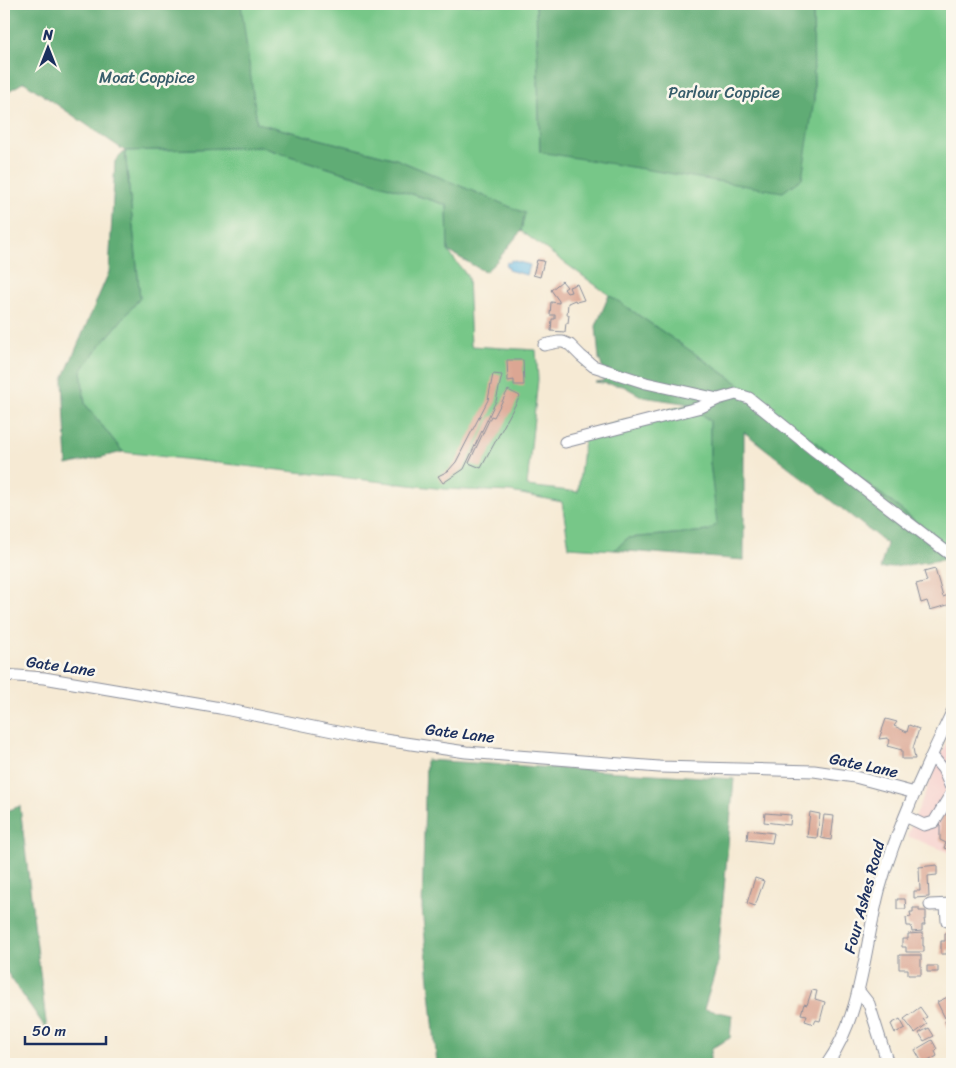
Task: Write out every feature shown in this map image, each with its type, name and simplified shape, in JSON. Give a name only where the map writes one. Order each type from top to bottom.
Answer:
[{"type":"street","points":[[544,345],[563,342],[570,345],[593,366],[646,383],[718,399]]},
{"type":"street","points":[[565,442],[701,406],[736,394],[749,398],[952,556]]},
{"type":"street","name":"Gate Lane","points":[[4,675],[44,678],[220,708],[357,736],[466,752],[659,767],[814,771],[855,777],[915,793]]},
{"type":"street","name":"Four Ashes Road","points":[[827,1064],[848,1026],[888,860],[905,816],[952,712]]},
{"type":"street","points":[[905,816],[924,825],[934,822],[952,791],[943,769],[932,756]]},
{"type":"street","points":[[930,905],[949,904],[947,921]]},
{"type":"street","points":[[858,990],[870,1004],[888,1064]]},
{"type":"shaded area","points":[[948,739],[952,747],[952,857],[948,852],[907,836]]},
{"type":"green space","name":"Moat Coppice","points":[[4,4],[241,4],[257,123],[396,159],[525,213],[521,231],[496,262],[485,272],[448,251],[447,205],[261,147],[125,151],[24,82],[4,94]]},
{"type":"green space","points":[[239,4],[536,4],[540,152],[814,100],[813,4],[952,4],[952,550],[758,397],[609,295],[521,231],[524,213],[396,159],[257,123]]},
{"type":"green space","name":"Parlour Coppice","points":[[536,4],[813,4],[814,100],[802,178],[783,192],[540,152]]},
{"type":"green space","points":[[261,147],[447,205],[448,251],[468,277],[471,346],[536,350],[538,379],[527,486],[578,492],[585,431],[690,404],[710,421],[710,462],[718,524],[708,531],[628,538],[614,550],[569,547],[562,502],[511,492],[444,489],[123,452],[85,404],[81,371],[140,298],[125,151]]},
{"type":"green space","points":[[125,151],[140,298],[81,371],[85,404],[123,452],[67,465],[63,379],[109,272],[115,161]]},
{"type":"green space","points":[[609,295],[758,397],[952,550],[947,559],[880,569],[887,544],[744,432],[744,560],[614,550],[628,538],[708,531],[717,524],[710,462],[710,421],[690,404],[643,397],[623,386],[595,382],[603,381],[605,373],[599,359],[596,326]]},
{"type":"green space","points":[[426,760],[734,779],[717,966],[704,1009],[732,1015],[730,1038],[712,1048],[709,1064],[437,1064],[422,908]]},
{"type":"green space","points":[[20,806],[47,1030],[4,968],[4,812]]},
{"type":"water","points":[[511,260],[530,265],[527,275],[508,270],[507,262],[510,263]]},
{"type":"building","points":[[537,260],[544,261],[540,277],[533,275]]},
{"type":"building","points":[[562,281],[567,287],[564,289],[567,293],[571,292],[569,287],[577,284],[584,300],[576,302],[575,300],[568,303],[567,315],[569,315],[565,332],[551,331],[552,319],[555,319],[555,315],[550,315],[551,302],[559,303],[559,301],[551,290]]},
{"type":"building","points":[[507,360],[523,360],[524,385],[514,385],[514,380],[508,381]]},
{"type":"building","points":[[493,374],[502,375],[496,401],[464,469],[443,483],[438,476],[448,471],[456,462],[488,400]]},
{"type":"building","points":[[508,390],[520,396],[481,468],[469,463],[491,416],[494,417]]},
{"type":"building","points":[[935,569],[943,597],[948,595],[951,604],[930,610],[927,601],[921,603],[916,584],[927,581],[924,572]]},
{"type":"building","points":[[886,719],[897,722],[894,726],[907,732],[909,725],[919,729],[913,748],[915,759],[902,759],[902,750],[887,746],[890,740],[887,738],[879,739]]},
{"type":"building","points":[[949,807],[952,808],[952,851],[944,848],[946,843],[940,840],[942,816]]},
{"type":"building","points":[[810,812],[820,814],[817,838],[807,837]]},
{"type":"building","points":[[765,813],[791,815],[790,825],[764,822]]},
{"type":"building","points":[[824,815],[834,816],[831,840],[821,838]]},
{"type":"building","points":[[748,830],[774,833],[772,843],[747,840]]},
{"type":"building","points":[[937,865],[937,875],[928,876],[929,897],[914,898],[914,891],[920,891],[919,867]]},
{"type":"building","points":[[755,878],[764,881],[755,906],[747,903]]},
{"type":"building","points":[[897,899],[905,899],[906,909],[897,909]]},
{"type":"building","points":[[913,908],[919,908],[919,911],[926,911],[925,925],[922,925],[922,931],[912,932],[911,926],[907,926],[906,918],[911,917],[910,912],[913,912]]},
{"type":"building","points":[[923,933],[924,952],[906,952],[906,947],[902,947],[902,939],[908,939],[908,934]]},
{"type":"building","points":[[945,933],[952,933],[952,950],[947,950],[947,954],[941,954],[941,941],[945,941]]},
{"type":"building","points":[[899,955],[921,955],[921,975],[908,975],[908,969],[899,969]]},
{"type":"building","points":[[927,966],[938,966],[938,972],[927,972]]},
{"type":"building","points":[[812,990],[817,991],[815,999],[825,1002],[820,1021],[816,1020],[814,1024],[805,1021],[807,1015],[801,1014],[804,1004],[807,1005]]},
{"type":"building","points":[[952,995],[952,1015],[945,1018],[937,1002]]},
{"type":"building","points":[[920,1007],[927,1017],[923,1019],[927,1024],[915,1033],[904,1019]]},
{"type":"building","points":[[952,1018],[952,1029],[949,1030],[945,1021]]},
{"type":"building","points":[[900,1019],[905,1028],[895,1033],[891,1024]]},
{"type":"building","points":[[929,1028],[934,1036],[924,1041],[919,1033]]},
{"type":"building","points":[[932,1040],[937,1049],[935,1051],[937,1056],[923,1064],[915,1050]]}]
